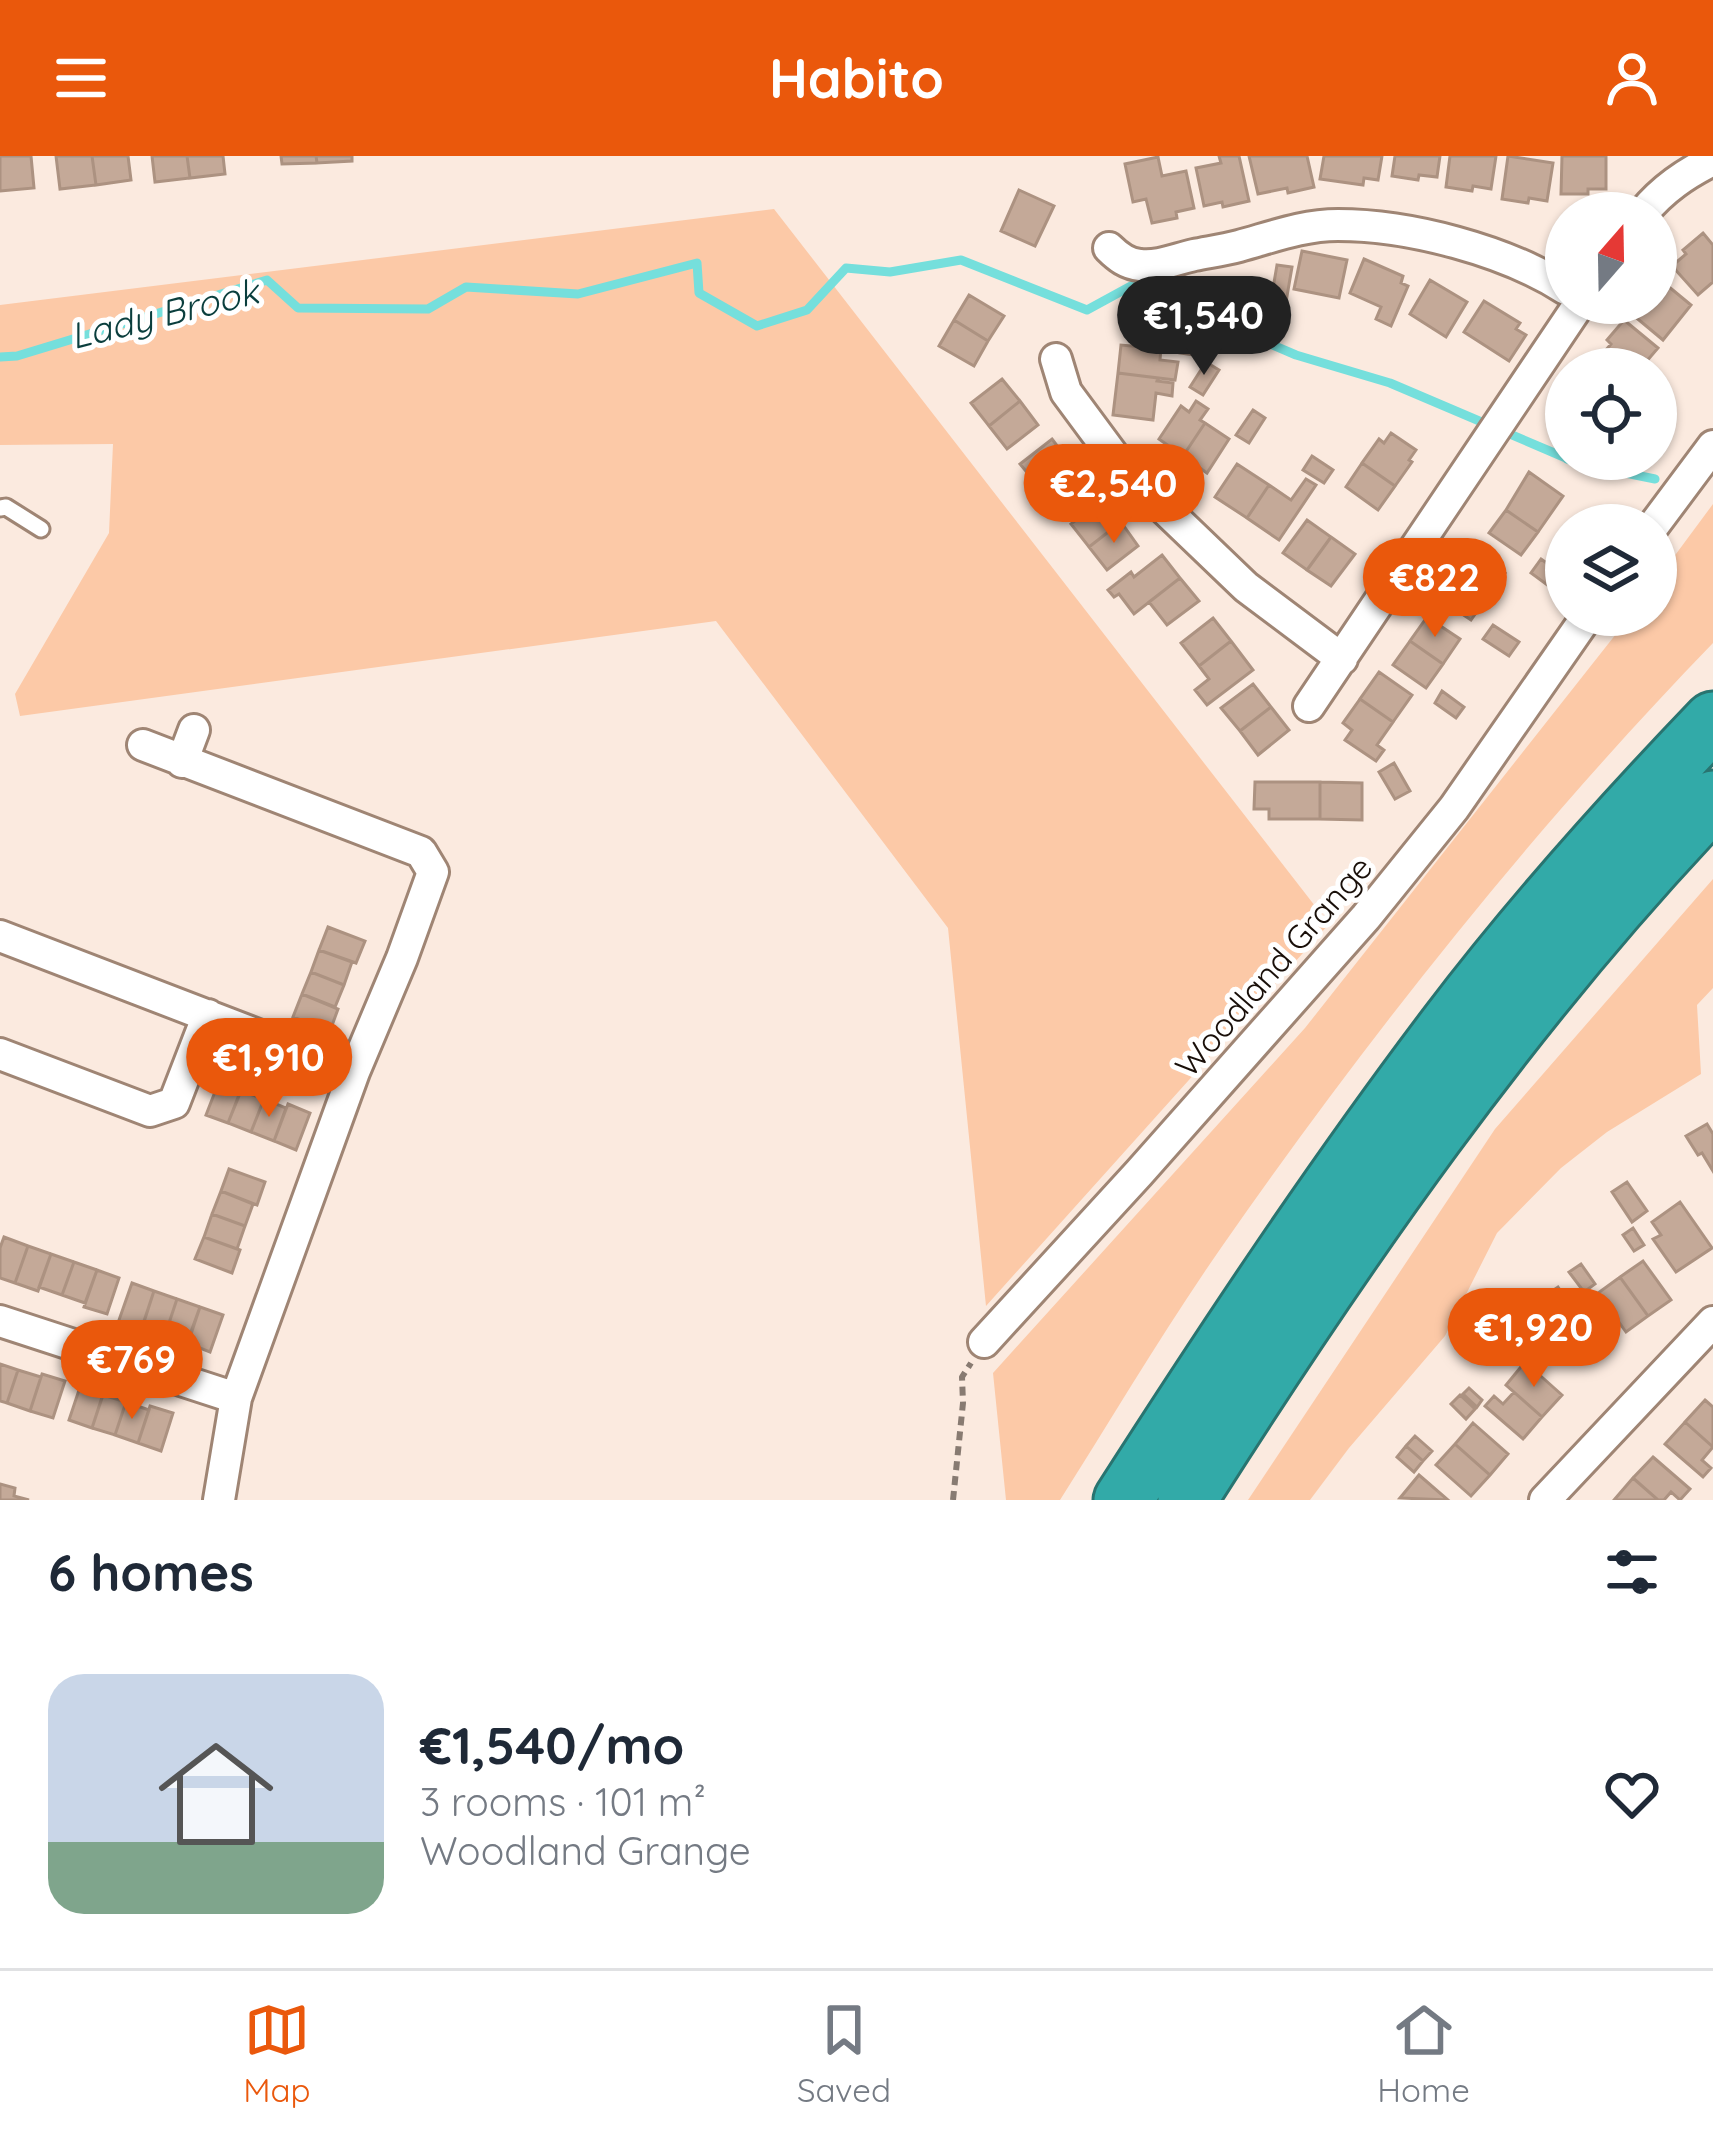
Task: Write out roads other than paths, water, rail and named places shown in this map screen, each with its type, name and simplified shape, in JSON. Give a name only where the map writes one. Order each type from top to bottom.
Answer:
[{"type":"highway","points":[[1124,1500],[1336,1179],[1451,1022],[1561,887],[1713,721]]},
{"type":"highway","points":[[1187,1500],[1326,1287],[1456,1106],[1566,967],[1713,800]]},
{"type":"street","points":[[1663,192],[1713,160]]},
{"type":"street","points":[[1108,248],[1137,265],[1157,265],[1304,227],[1393,227],[1437,237],[1545,277]]},
{"type":"street","points":[[1309,706],[1566,324]]},
{"type":"street","points":[[1056,359],[1066,392],[1123,469],[1246,587],[1342,659]]},
{"type":"street","points":[[1670,504],[1713,446]]},
{"type":"street","name":"Woodland Grange","points":[[984,1342],[1366,917],[1454,808],[1573,636]]},
{"type":"street","points":[[182,762],[194,730]]},
{"type":"street","points":[[143,745],[421,852],[433,872],[354,1072],[236,1398],[219,1500]]},
{"type":"street","points":[[0,936],[354,1072]]},
{"type":"street","points":[[0,1054],[150,1111],[174,1102],[208,1015]]},
{"type":"street","points":[[0,1321],[236,1398]]},
{"type":"street","points":[[1545,1500],[1708,1339]]},
{"type":"lane","points":[[0,508],[6,507],[41,529]]},
{"type":"waterway","name":"Lady Brook","points":[[0,357],[17,356],[267,280],[298,308],[428,309],[466,287],[578,294],[697,263],[699,293],[757,326],[807,310],[846,268],[890,272],[961,260],[1087,310],[1131,286],[1195,293],[1223,324],[1296,355],[1390,383],[1545,449]]}]
